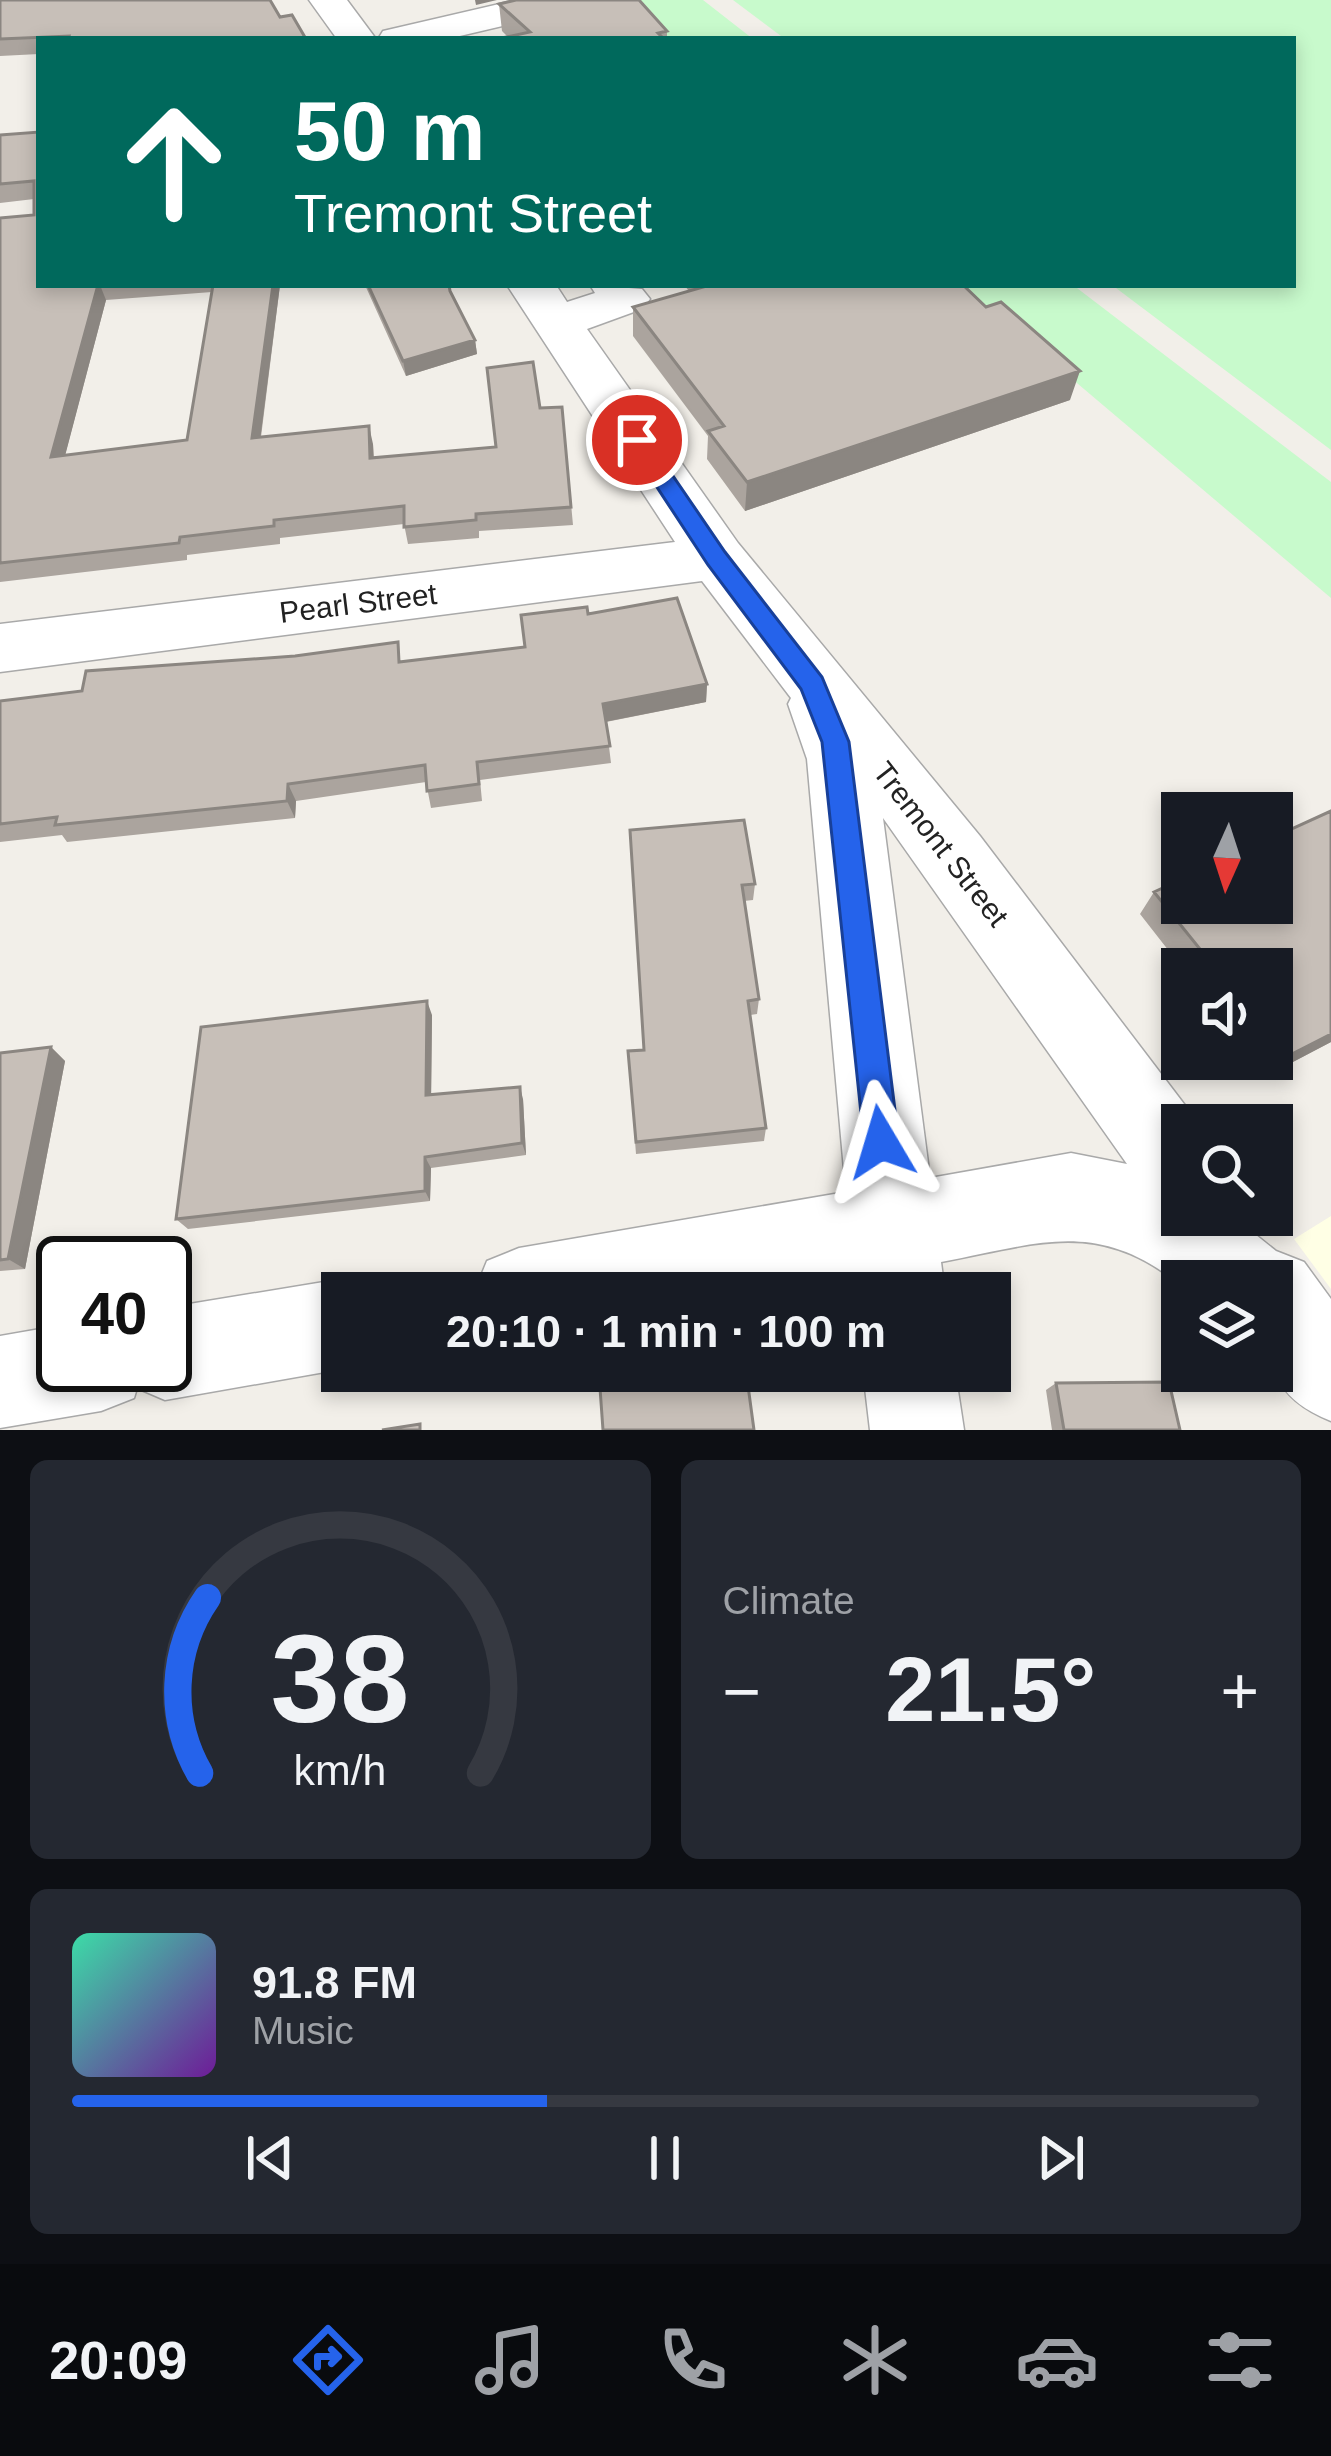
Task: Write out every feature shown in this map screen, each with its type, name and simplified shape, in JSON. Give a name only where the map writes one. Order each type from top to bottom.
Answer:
[{"type":"street","points":[[328,0],[355,36]]},
{"type":"street","points":[[410,36],[566,0]]},
{"type":"street","points":[[544,303],[625,298],[617,288]]},
{"type":"street","name":"Tremont Street","points":[[544,303],[717,559],[955,858],[1161,1142]]},
{"type":"street","name":"Pearl Street","points":[[0,648],[717,559]]},
{"type":"street","points":[[812,684],[841,759],[896,1260]]},
{"type":"street","points":[[759,1272],[896,1260],[1048,1198],[1109,1198],[1175,1227],[1217,1260]]},
{"type":"street","points":[[192,1349],[321,1328]]},
{"type":"street","points":[[0,1382],[36,1376]]},
{"type":"street","points":[[912,1392],[917,1430]]},
{"type":"shaded area","points":[[1331,1216],[1331,1289],[1294,1239]]},
{"type":"green space","points":[[618,0],[703,0],[749,36],[666,36]]},
{"type":"green space","points":[[733,0],[1331,0],[1331,450],[1116,288],[1296,288],[1296,36],[781,36]]},
{"type":"green space","points":[[965,288],[1077,288],[1331,482],[1331,598]]},
{"type":"building","points":[[0,0],[270,0],[280,17],[292,15],[304,36],[36,36],[0,39]]},
{"type":"building","points":[[639,0],[667,31],[658,33],[661,36],[511,36],[530,32],[499,4]]},
{"type":"building","points":[[36,132],[36,288],[97,288],[51,457],[187,440],[212,288],[273,288],[252,438],[369,426],[370,458],[496,447],[487,368],[533,362],[540,408],[562,407],[571,507],[476,514],[476,520],[404,527],[404,506],[274,520],[274,526],[180,537],[179,543],[0,563],[0,218],[34,215],[34,181],[0,184],[0,135]]},
{"type":"building","points":[[369,288],[450,288],[475,340],[403,361]]},
{"type":"building","points":[[700,288],[966,288],[986,307],[1001,302],[1080,371],[747,482],[708,431],[724,426],[633,307]]},
{"type":"building","points":[[677,598],[707,684],[603,704],[610,746],[477,762],[479,784],[427,791],[425,765],[288,784],[287,801],[55,825],[57,817],[0,824],[0,701],[82,691],[86,671],[295,656],[398,642],[399,662],[525,647],[521,615],[587,607],[588,614]]},
{"type":"building","points":[[1331,811],[1331,1034],[1293,1053],[1293,948],[1199,948],[1180,924],[1293,924],[1293,828]]},
{"type":"building","points":[[744,820],[755,884],[742,885],[759,999],[748,1001],[766,1128],[636,1142],[628,1051],[644,1050],[630,830]]},
{"type":"building","points":[[427,1001],[426,1095],[520,1087],[522,1143],[425,1157],[425,1191],[176,1219],[201,1027]]},
{"type":"building","points":[[51,1047],[8,1259],[0,1260],[0,1053]]},
{"type":"building","points":[[1161,1382],[1161,1392],[1171,1392],[1180,1430],[1064,1430],[1056,1383]]},
{"type":"building","points":[[600,1392],[749,1392],[754,1430],[603,1430]]},
{"type":"building","points":[[420,1424],[420,1430],[382,1430]]},
{"type":"route","points":[[637,440],[717,559],[812,684],[836,742],[881,1142]]}]
